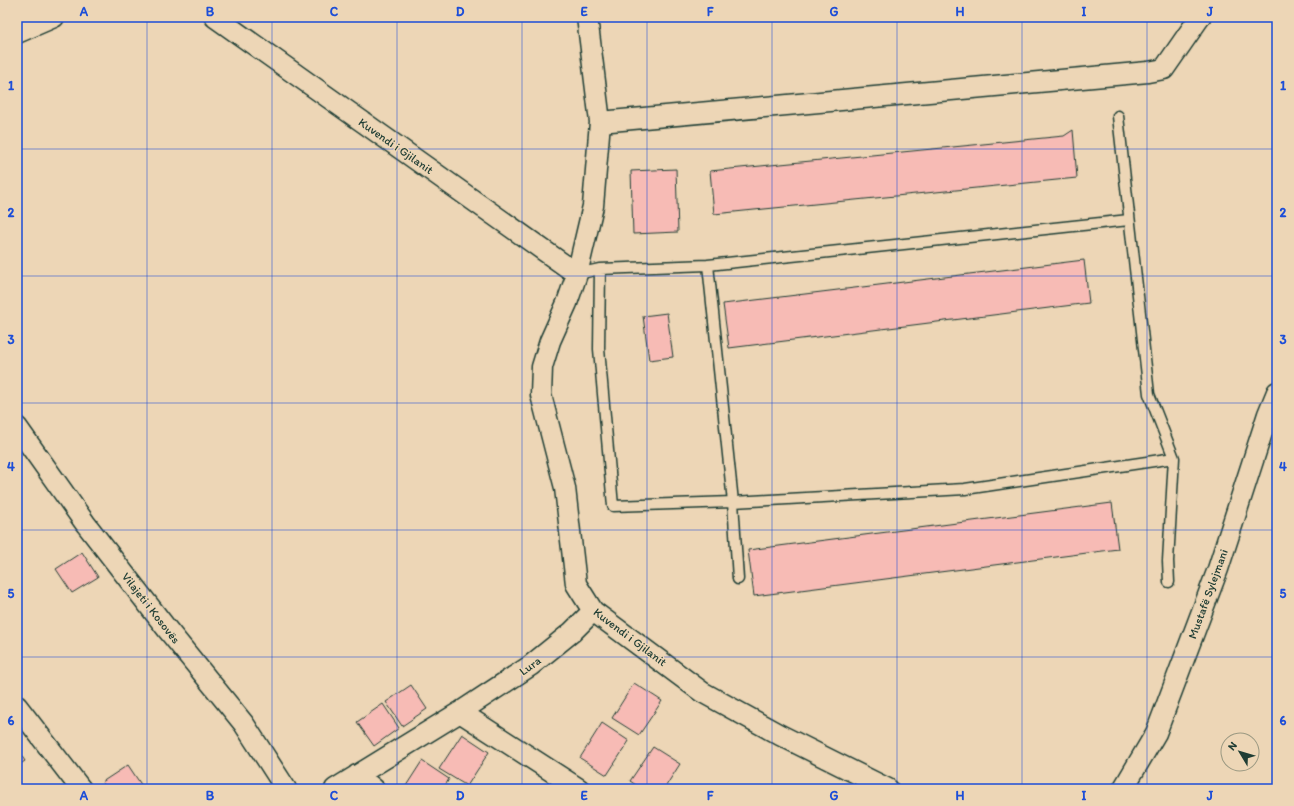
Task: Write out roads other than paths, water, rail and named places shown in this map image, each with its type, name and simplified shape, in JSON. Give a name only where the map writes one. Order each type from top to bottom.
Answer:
[{"type":"street","points":[[17,33],[54,17]]},
{"type":"street","name":"Kuvendi i Gjilanit","points":[[215,17],[578,274],[550,341],[542,367],[542,395],[565,488],[576,584],[593,611],[702,692],[780,735],[888,789]]},
{"type":"street","points":[[578,274],[593,206],[600,122],[587,17]]},
{"type":"street","points":[[600,122],[1148,72],[1164,69],[1200,17]]},
{"type":"street","name":"Mustafë Sylejmani","points":[[1123,789],[1156,733],[1218,569],[1268,414],[1277,392]]},
{"type":"street","name":"Vilajeti i Kosovës","points":[[17,427],[86,523],[167,629],[244,724],[286,789]]},
{"type":"street","name":"Lura","points":[[335,789],[460,712],[530,666],[572,632],[593,611]]},
{"type":"street","points":[[17,706],[81,789]]},
{"type":"street","points":[[460,712],[579,789]]},
{"type":"street","points":[[357,775],[374,789]]},
{"type":"lane","points":[[1118,116],[1149,394],[1174,458],[1168,561],[1169,582]]},
{"type":"lane","points":[[578,274],[600,269],[708,265],[1129,220]]},
{"type":"lane","points":[[708,265],[733,502],[738,579]]},
{"type":"lane","points":[[600,269],[599,349],[613,506],[733,502],[965,489],[1174,458]]}]
